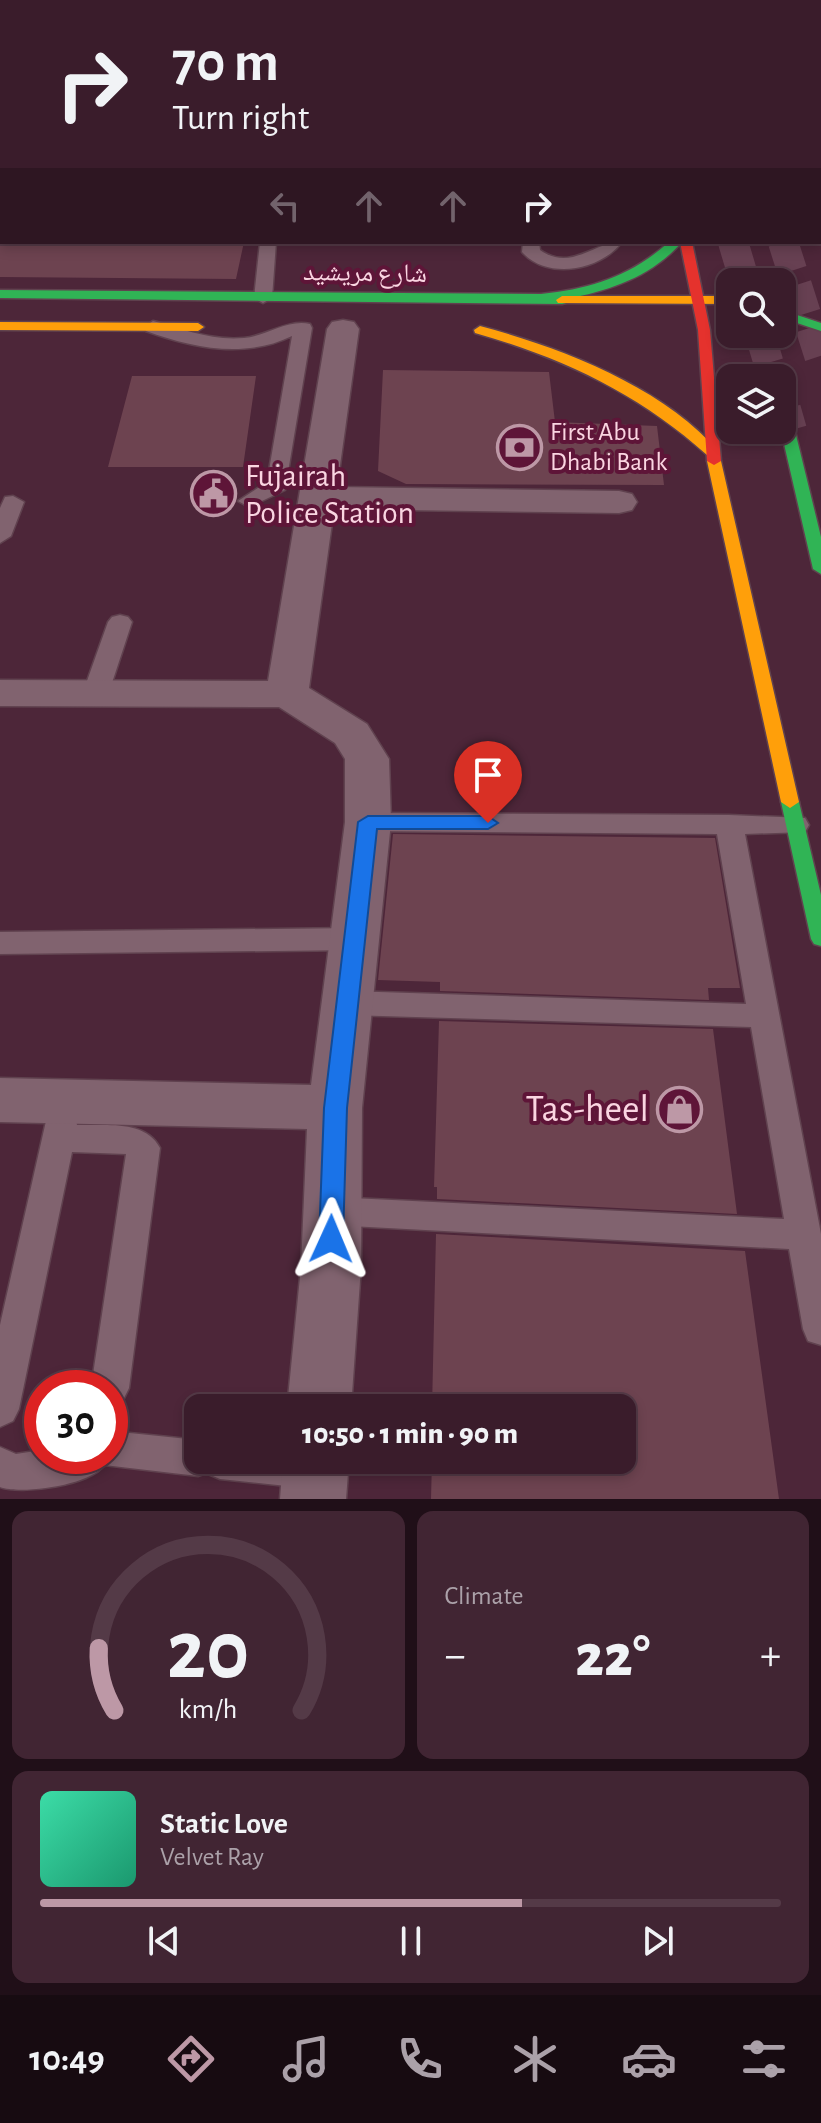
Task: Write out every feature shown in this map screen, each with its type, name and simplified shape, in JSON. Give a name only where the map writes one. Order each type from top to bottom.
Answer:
[{"type":"main road","points":[[490,301],[553,297],[603,287],[655,264],[674,244]]},
{"type":"main road","points":[[686,244],[704,330],[712,452],[821,939]]},
{"type":"main road","points":[[691,266],[716,281]]},
{"type":"main road","name":"شارع مريشيد","points":[[0,294],[716,302]]},
{"type":"main road","points":[[796,310],[819,321]]},
{"type":"main road","points":[[796,317],[819,321]]},
{"type":"main road","points":[[796,325],[819,321]]},
{"type":"main road","name":"شارع مريشيد","points":[[0,326],[324,329]]},
{"type":"main road","points":[[541,330],[472,330],[550,350],[604,373],[669,411],[712,452]]},
{"type":"main road","points":[[791,444],[821,569]]},
{"type":"street","points":[[287,694],[316,498],[324,329]]},
{"type":"street","points":[[316,498],[619,502]]},
{"type":"street","points":[[0,693],[287,694],[329,717],[352,734],[367,759],[368,822],[335,1108],[331,1267],[321,1394]]},
{"type":"street","points":[[0,1100],[62,1120],[335,1108]]},
{"type":"lane","points":[[263,298],[268,244]]},
{"type":"lane","points":[[531,244],[531,252],[536,257],[568,263],[593,259],[605,253],[612,244]]},
{"type":"lane","points":[[153,327],[180,338],[233,344],[324,329],[277,485],[249,501]]},
{"type":"lane","points":[[0,536],[13,502]]},
{"type":"lane","points":[[95,695],[120,622]]},
{"type":"lane","points":[[368,822],[795,825]]},
{"type":"lane","points":[[729,824],[821,1329]]},
{"type":"lane","points":[[0,943],[356,939]]},
{"type":"lane","points":[[348,1003],[764,1016]]},
{"type":"lane","points":[[0,1409],[62,1120],[131,1140],[143,1148],[112,1370]]},
{"type":"lane","points":[[331,1211],[804,1235]]},
{"type":"lane","points":[[128,1451],[184,1457]]},
{"type":"lane","points":[[0,1466],[13,1473],[24,1471]]},
{"type":"building","points":[[0,244],[244,244],[236,279],[0,277]]},
{"type":"building","name":"First Abu Dhabi Bank","points":[[383,370],[549,372],[555,422],[657,426],[664,485],[406,484],[378,471]]},
{"type":"building","points":[[132,376],[256,376],[243,467],[108,467]]},
{"type":"building","points":[[393,834],[715,838],[740,988],[708,988],[709,1000],[440,991],[440,982],[378,980]]},
{"type":"building","points":[[439,1021],[713,1029],[737,1214],[437,1199],[437,1187],[434,1187]]},
{"type":"building","points":[[436,1234],[745,1251],[779,1499],[431,1499],[432,1474],[636,1474],[636,1394],[432,1394]]},
{"type":"tunnel","points":[[734,244],[741,268]]},
{"type":"tunnel","points":[[784,244],[821,361]]},
{"type":"tunnel","points":[[764,348],[769,364]]},
{"type":"traffic: fast","points":[[490,301],[566,295],[613,284],[635,274],[674,244]]},
{"type":"traffic: fast","points":[[0,294],[562,300]]},
{"type":"traffic: fast","points":[[796,319],[821,327]]},
{"type":"traffic: fast","points":[[791,444],[821,569]]},
{"type":"traffic: fast","points":[[790,802],[821,939]]},
{"type":"traffic: slow","points":[[562,300],[716,300]]},
{"type":"traffic: slow","points":[[0,326],[198,327]]},
{"type":"traffic: slow","points":[[480,330],[544,350],[604,376],[660,409],[712,452]]},
{"type":"traffic: slow","points":[[714,461],[790,802]]},
{"type":"traffic: jam","points":[[686,244],[704,330],[714,461]]},
{"type":"place","name":"First Abu Dhabi Bank","points":[[519,447]]},
{"type":"place","name":"Fujairah Police Station","points":[[214,494]]},
{"type":"place","name":"Tas-heel","points":[[680,1110]]},
{"type":"route","points":[[331,1239],[335,1108],[368,822],[488,823]]}]
